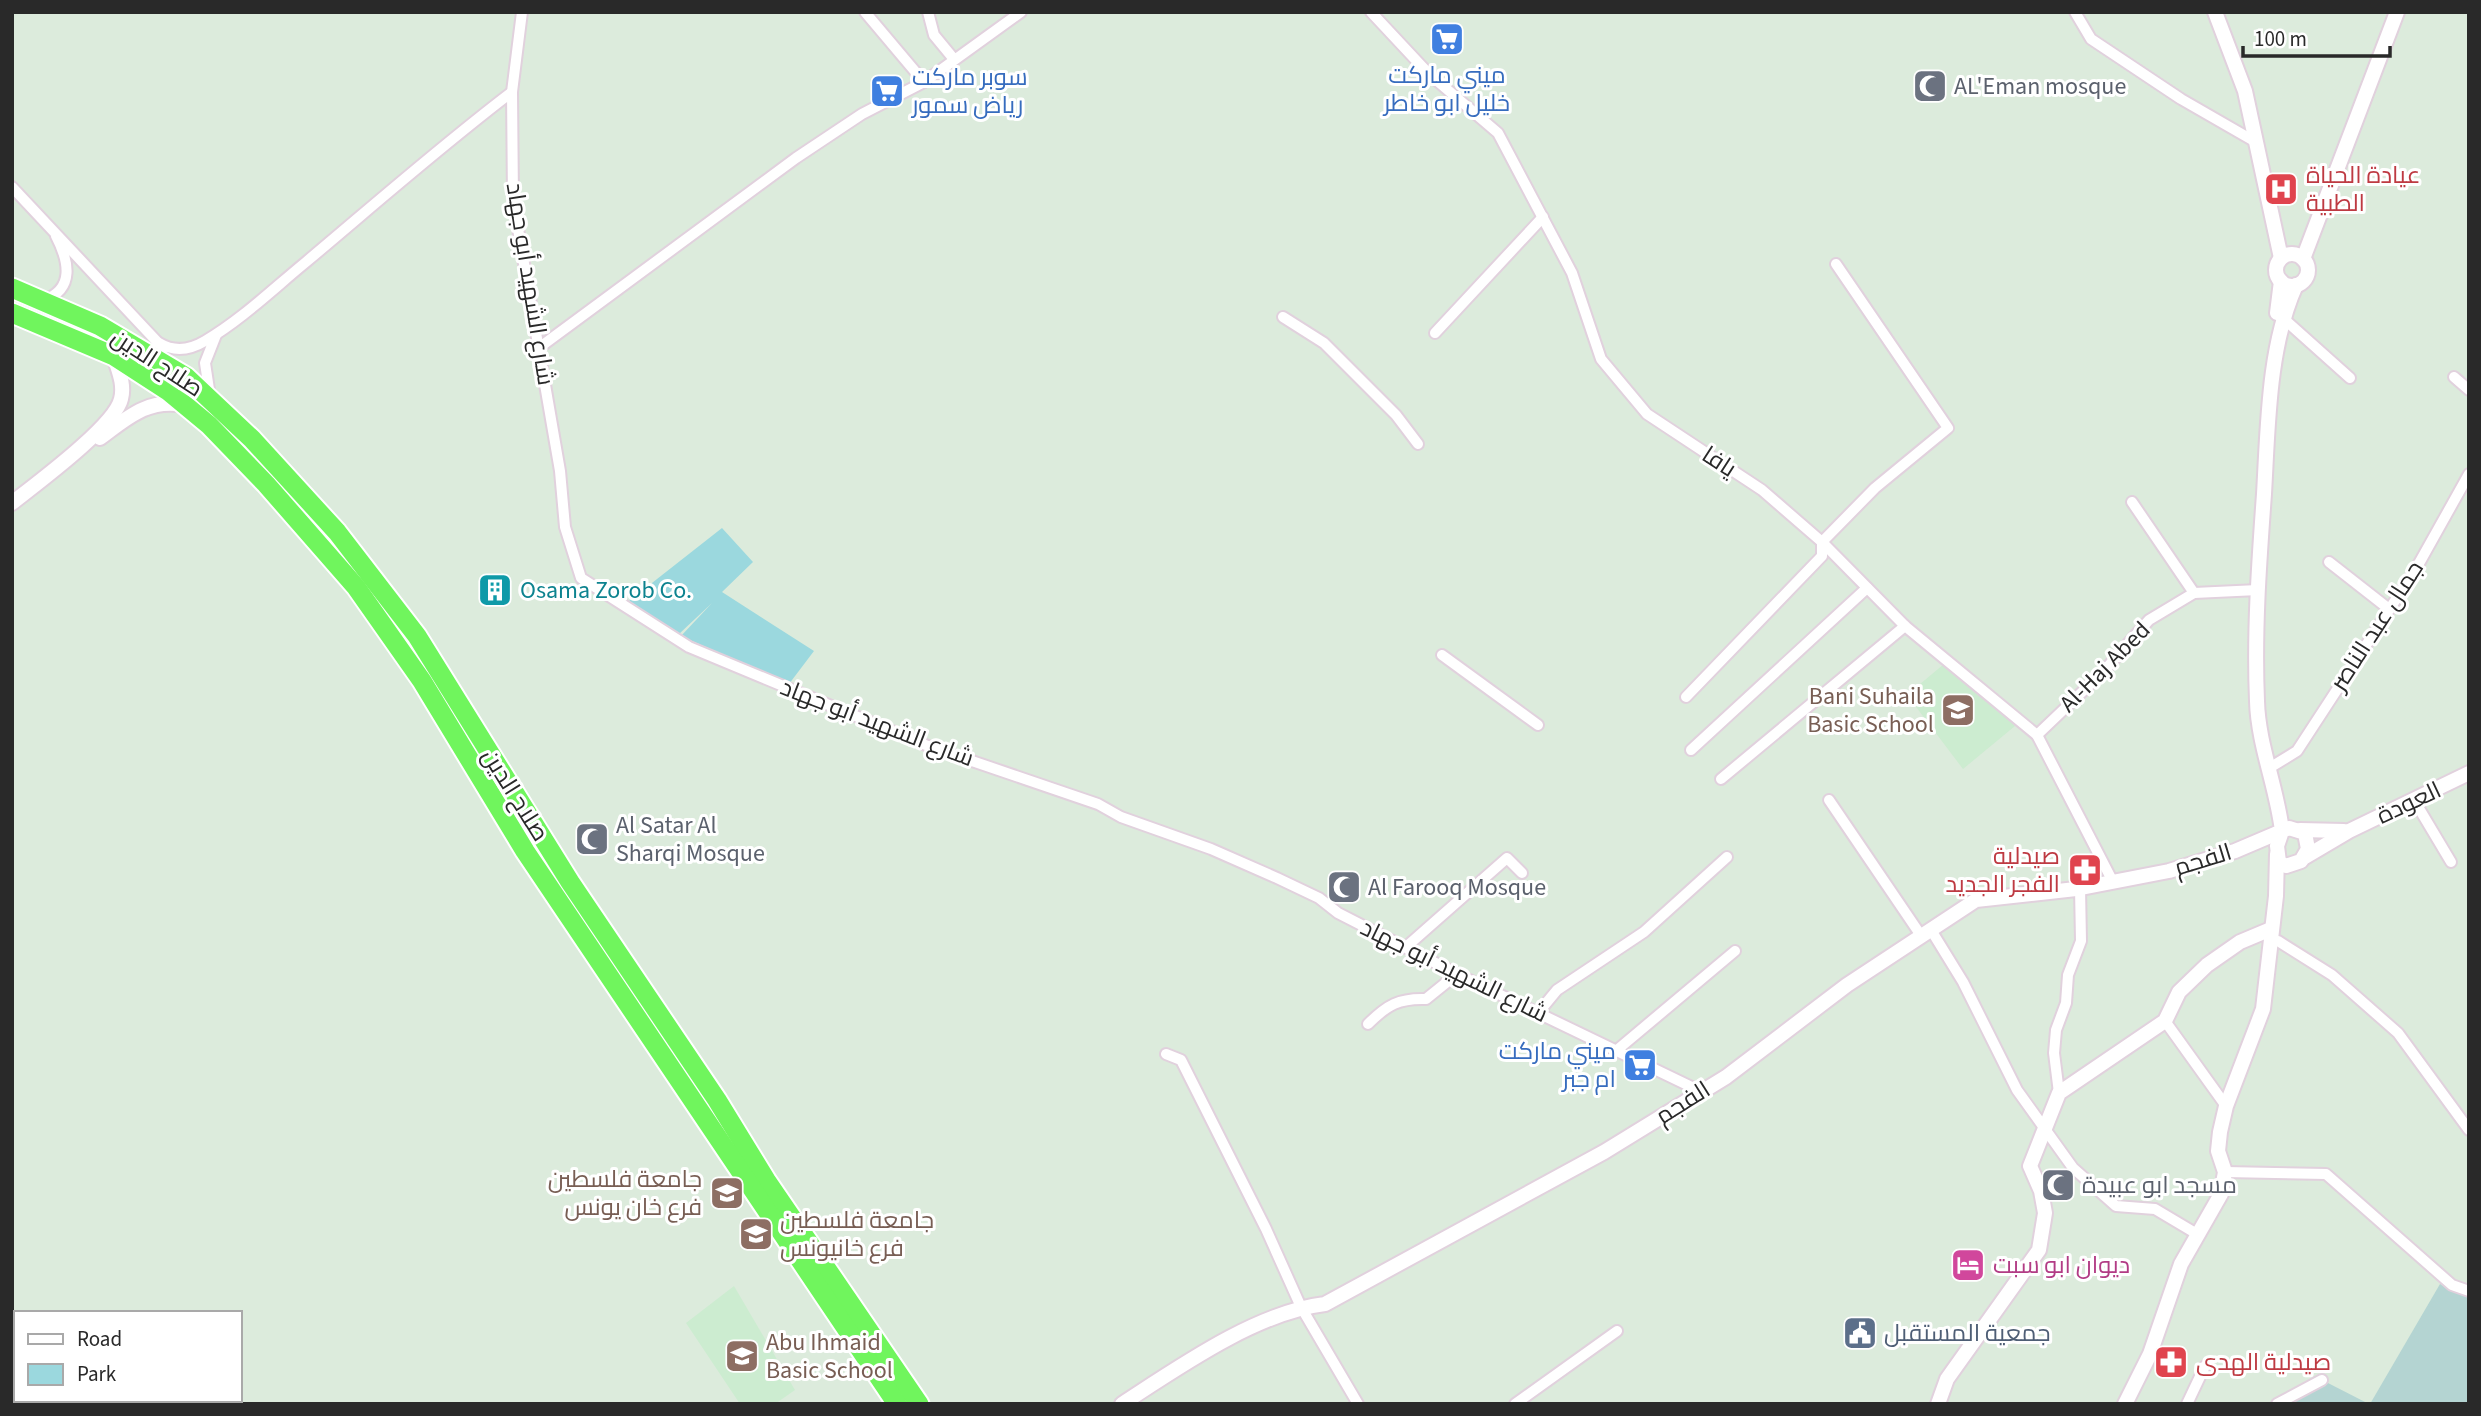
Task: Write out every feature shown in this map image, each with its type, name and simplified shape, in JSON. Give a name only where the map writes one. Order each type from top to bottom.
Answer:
[{"type":"highway","name":"صلاح الدين","points":[[12,288],[125,339],[186,377],[279,467],[375,579],[417,636],[538,832],[717,1100],[750,1170],[897,1404]]},
{"type":"highway","name":"صلاح الدين","points":[[12,313],[114,356],[150,378],[185,405],[209,425],[281,500],[356,587],[396,643],[525,850],[750,1170],[919,1404]]},
{"type":"highway","points":[[356,587],[370,589],[375,579]]},
{"type":"highway","points":[[396,643],[402,631],[417,636]]},
{"type":"main road","points":[[2215,12],[2245,91],[2281,258],[2276,270],[2281,281],[2259,443],[2251,546],[2257,610],[2257,702],[2278,801],[2292,830],[2308,841],[2303,859],[2283,881],[2276,897]]},
{"type":"main road","points":[[2303,259],[2398,12]]},
{"type":"main road","points":[[2256,591],[2266,451],[2284,319],[2296,285],[2306,275],[2307,265],[2303,259],[2291,254],[2281,258]]},
{"type":"main road","points":[[2281,281],[2296,285]]},
{"type":"main road","points":[[12,503],[80,449],[105,423],[121,400],[122,381],[114,356]]},
{"type":"main road","points":[[80,449],[149,405],[168,402],[185,405]]},
{"type":"main road","name":"العودة","points":[[2303,859],[2348,831],[2465,778]]},
{"type":"main road","points":[[2135,1404],[2155,1363],[2188,1264],[2226,1198],[2229,1172],[2225,1150],[2228,1124],[2269,1016],[2277,852],[2292,830]]},
{"type":"main road","name":"الفجم","points":[[1122,1404],[1228,1342],[1301,1307],[1325,1304],[1604,1152],[1726,1077],[1847,985],[1976,900],[2080,888],[2169,871],[2292,830]]},
{"type":"main road","name":"العودة","points":[[2292,830],[2323,833],[2348,831]]},
{"type":"main road","name":"الفجم","points":[[2251,844],[2267,844],[2277,852],[2282,865],[2303,859]]},
{"type":"main road","points":[[1938,1404],[1947,1379],[2039,1250],[2044,1229],[2044,1201],[2030,1166],[2059,1093],[2165,1021],[2179,992],[2195,974],[2240,942],[2274,930]]},
{"type":"main road","points":[[2125,1404],[2150,1354],[2181,1264],[2221,1194],[2229,1172],[2218,1151],[2226,1106],[2256,1036],[2263,1009],[2274,930]]},
{"type":"street","name":"شارع الشهيد أبو جهاد","points":[[522,12],[512,92],[513,200],[540,347],[565,527],[581,578],[689,648],[928,746],[1097,804],[1121,817],[1211,849],[1320,898],[1338,913],[1457,974],[1700,1091]]},
{"type":"street","points":[[865,12],[924,82]]},
{"type":"street","points":[[928,12],[934,35],[953,58]]},
{"type":"street","points":[[540,347],[796,158],[862,114],[924,82],[953,58],[1021,12]]},
{"type":"street","name":"يافا","points":[[1371,12],[1428,73],[1498,133],[1572,273],[1601,359],[1647,414],[1762,490],[1822,542],[1905,626],[2037,735],[2112,880]]},
{"type":"street","points":[[2075,12],[2091,39],[2181,99],[2254,141]]},
{"type":"street","points":[[159,344],[168,348],[187,348],[217,333],[329,243],[437,149],[512,92]]},
{"type":"street","points":[[12,187],[159,344],[186,377]]},
{"type":"street","points":[[1435,333],[1543,217]]},
{"type":"street","points":[[43,301],[58,293],[68,274],[65,255],[50,225]]},
{"type":"street","points":[[1686,697],[1822,555],[1822,542],[1875,488],[1948,428],[1836,264]]},
{"type":"street","points":[[1283,317],[1324,344],[1396,415],[1418,444]]},
{"type":"street","points":[[2284,319],[2350,378]]},
{"type":"street","points":[[210,398],[205,363],[207,350],[217,333]]},
{"type":"street","points":[[2454,377],[2469,390]]},
{"type":"street","name":"جمال عبد الناصر","points":[[2271,767],[2297,751],[2389,609],[2469,474]]},
{"type":"street","points":[[2132,502],[2194,593]]},
{"type":"street","points":[[2329,562],[2389,609]]},
{"type":"street","points":[[1691,750],[1867,588]]},
{"type":"street","name":"Al-Haj Abed","points":[[2037,735],[2103,672],[2149,620],[2194,593],[2256,591]]},
{"type":"street","points":[[1721,779],[1905,626]]},
{"type":"street","points":[[1442,654],[1538,725]]},
{"type":"street","points":[[1829,800],[1963,982],[2017,1090],[2073,1168],[2116,1206],[2155,1209],[2197,1234]]},
{"type":"street","points":[[2414,800],[2451,862]]},
{"type":"street","points":[[1538,1013],[1557,990],[1644,932],[1727,857]]},
{"type":"street","points":[[1406,947],[1507,858],[1522,873]]},
{"type":"street","points":[[2059,1093],[2054,1053],[2056,1030],[2066,1003],[2068,975],[2081,941],[2080,888]]},
{"type":"street","points":[[2274,930],[2332,975],[2398,1033],[2469,1130]]},
{"type":"street","points":[[1617,1051],[1735,951]]},
{"type":"street","points":[[1368,1024],[1386,1005],[1406,998],[1426,999],[1457,974]]},
{"type":"street","points":[[2165,1021],[2226,1106]]},
{"type":"street","points":[[1166,1054],[1181,1060],[1301,1307],[1359,1404]]},
{"type":"street","points":[[2229,1172],[2326,1174],[2452,1285],[2469,1291]]},
{"type":"street","points":[[1515,1404],[1617,1331]]},
{"type":"street","points":[[2187,1404],[2205,1366]]},
{"type":"street","points":[[2277,1404],[2322,1380]]},
{"type":"shaded area","name":"Bani Suhaila Basic School","points":[[1944,664],[2015,726],[1963,769],[1907,695]]},
{"type":"shaded area","points":[[2440,1284],[2469,1298],[2469,1404],[2370,1404]]},
{"type":"shaded area","name":"Abu Ihmaid Basic School","points":[[734,1286],[795,1390],[775,1404],[740,1404],[686,1323]]},
{"type":"shaded area","points":[[2326,1382],[2369,1404],[2281,1404]]},
{"type":"green space","points":[[722,528],[753,562],[722,592],[814,651],[789,684],[681,636],[712,603],[679,634],[629,601]]},
{"type":"place","name":"ميني ماركت خليل ابو خاطر","points":[[1447,39]]},
{"type":"place","name":"AL'Eman mosque","points":[[1930,86]]},
{"type":"place","name":"سوبر ماركت رياض سمور","points":[[887,91]]},
{"type":"place","name":"عيادة الحياة الطبية","points":[[2281,189]]},
{"type":"place","name":"Osama Zorob Co.","points":[[495,590]]},
{"type":"place","name":"Bani Suhaila Basic School","points":[[1958,710]]},
{"type":"place","name":"Al Satar Al Sharqi Mosque","points":[[592,839]]},
{"type":"place","name":"صيدلية الفجر الجديد","points":[[2085,870]]},
{"type":"place","name":"Al Farooq Mosque","points":[[1344,887]]},
{"type":"place","name":"ميني ماركت ام جبر","points":[[1640,1065]]},
{"type":"place","name":"مسجد ابو عبيدة","points":[[2058,1185]]},
{"type":"place","name":"جامعة فلسطين فرع خان يونس","points":[[727,1193]]},
{"type":"place","name":"جامعة فلسطين فرع خانيونس","points":[[756,1234]]},
{"type":"place","name":"ديوان ابو سبت","points":[[1968,1265]]},
{"type":"place","name":"جمعية المستقبل","points":[[1860,1333]]},
{"type":"place","name":"Abu Ihmaid Basic School","points":[[742,1356]]},
{"type":"place","name":"صيدلية الهدى","points":[[2171,1362]]}]
